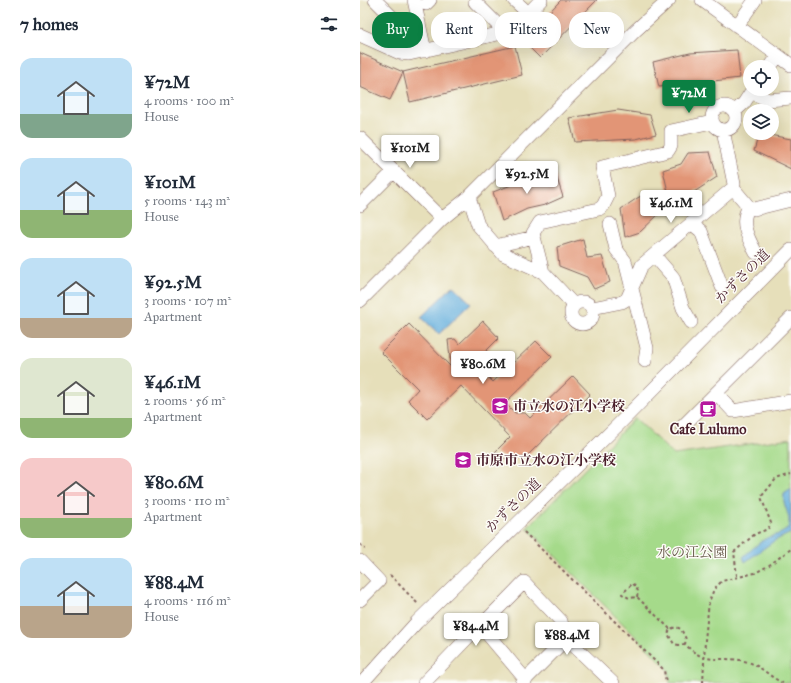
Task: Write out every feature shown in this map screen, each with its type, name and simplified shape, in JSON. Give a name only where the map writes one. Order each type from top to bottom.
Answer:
[{"type":"street","points":[[375,0],[387,12]]},
{"type":"street","points":[[514,0],[527,12]]},
{"type":"street","points":[[529,12],[541,0]]},
{"type":"street","points":[[360,301],[442,219],[469,197],[636,30],[669,0]]},
{"type":"street","points":[[702,0],[791,65]]},
{"type":"street","points":[[737,26],[755,0]]},
{"type":"street","points":[[423,1],[425,51]]},
{"type":"street","points":[[475,2],[495,22]]},
{"type":"street","points":[[360,35],[400,53],[409,54],[495,34]]},
{"type":"street","points":[[775,60],[778,56]]},
{"type":"street","points":[[734,111],[744,103],[748,96]]},
{"type":"street","points":[[762,96],[768,100],[791,98]]},
{"type":"street","points":[[726,105],[734,111],[736,120],[734,125],[730,128],[723,130],[717,128],[712,122],[712,115],[717,107],[726,105]]},
{"type":"street","points":[[543,272],[533,233],[540,222],[599,209],[604,206],[608,196],[602,167],[668,151],[671,146],[671,131],[712,122]]},
{"type":"street","points":[[592,308],[622,302],[627,299],[632,291],[638,270],[642,264],[732,188],[734,184],[723,130]]},
{"type":"street","points":[[360,138],[442,219]]},
{"type":"street","points":[[360,205],[394,171]]},
{"type":"street","points":[[732,188],[749,207],[754,209],[791,200]]},
{"type":"street","points":[[469,197],[478,224],[495,246],[503,254],[543,272],[574,305]]},
{"type":"street","points":[[749,207],[744,214],[744,221],[748,239],[756,253]]},
{"type":"street","points":[[691,223],[701,231],[722,286]]},
{"type":"street","points":[[610,224],[616,249],[625,261],[648,348],[645,361]]},
{"type":"street","points":[[495,246],[534,237]]},
{"type":"street","name":"かずさの道","points":[[362,683],[417,622],[618,425],[791,250]]},
{"type":"street","points":[[654,255],[673,278],[683,308],[691,322]]},
{"type":"street","points":[[586,302],[592,308],[592,317],[590,321],[582,324],[578,323],[572,317],[571,309],[574,305],[586,302]]},
{"type":"street","points":[[683,426],[791,318]]},
{"type":"street","points":[[716,393],[733,411],[791,401]]},
{"type":"street","points":[[360,600],[380,581],[363,556]]},
{"type":"street","points":[[424,683],[524,582],[561,621],[566,642]]},
{"type":"street","points":[[479,628],[484,630],[524,681],[561,644],[566,642],[572,643],[612,683]]},
{"type":"path","points":[[737,576],[734,552],[755,534],[768,529],[770,523],[762,497],[776,479],[791,474]]},
{"type":"path","points":[[516,524],[664,670],[666,683]]},
{"type":"path","points":[[360,544],[363,556]]},
{"type":"path","points":[[703,683],[709,602],[714,589],[722,581],[737,576],[755,573],[768,566],[791,549]]},
{"type":"path","points":[[387,572],[419,605]]},
{"type":"path","points":[[633,583],[638,590],[639,594],[637,597],[629,598],[622,594],[633,583]]},
{"type":"path","points":[[637,597],[670,629]]},
{"type":"path","points":[[670,629],[676,627],[681,629],[686,639],[685,644],[690,650],[704,659],[748,662],[783,683]]},
{"type":"path","points":[[670,629],[668,634],[674,644],[685,644]]},
{"type":"green space","name":"水の江公園","points":[[635,418],[674,455],[791,438],[791,683],[670,683],[668,669],[527,528]]},
{"type":"water","points":[[453,286],[471,303],[439,334],[421,317]]},
{"type":"water","points":[[791,489],[791,533],[774,541],[745,562],[743,557],[759,543],[768,537],[784,532],[788,526],[789,522],[784,501],[784,494]]},
{"type":"building","points":[[561,0],[597,0],[585,12],[569,12],[569,28],[561,37],[561,12],[549,12]]},
{"type":"building","points":[[506,48],[515,48],[522,75],[410,102],[403,72]]},
{"type":"building","points":[[530,48],[550,48],[540,58]]},
{"type":"building","points":[[737,50],[740,78],[659,87],[653,62],[690,53]]},
{"type":"building","points":[[360,53],[403,72],[390,100],[360,87]]},
{"type":"building","points":[[618,110],[650,115],[656,134],[636,139],[575,142],[569,118]]},
{"type":"building","points":[[779,137],[791,139],[791,169],[754,151],[757,140],[779,140]]},
{"type":"building","points":[[710,152],[717,177],[688,196],[669,196],[663,170],[681,164],[688,153]]},
{"type":"building","points":[[556,175],[563,197],[545,205],[527,209],[502,221],[493,192],[535,176]]},
{"type":"building","points":[[656,193],[659,214],[640,232],[625,237],[621,209],[639,197]]},
{"type":"building","points":[[583,239],[587,258],[602,256],[610,282],[594,289],[587,277],[559,266],[557,247]]},
{"type":"building","points":[[483,321],[499,338],[470,367],[483,380],[487,376],[493,382],[536,341],[552,357],[505,403],[515,413],[525,413],[530,418],[573,376],[590,394],[528,455],[520,458],[506,459],[495,452],[510,437],[461,386],[427,419],[408,400],[418,389],[381,352],[409,324],[451,367],[448,340],[455,339],[459,344]]},
{"type":"place","name":"市立水の江小学校","points":[[500,406]]},
{"type":"place","name":"Cafe Lulumo","points":[[708,409]]},
{"type":"place","name":"市原市立水の江小学校","points":[[463,460]]}]
